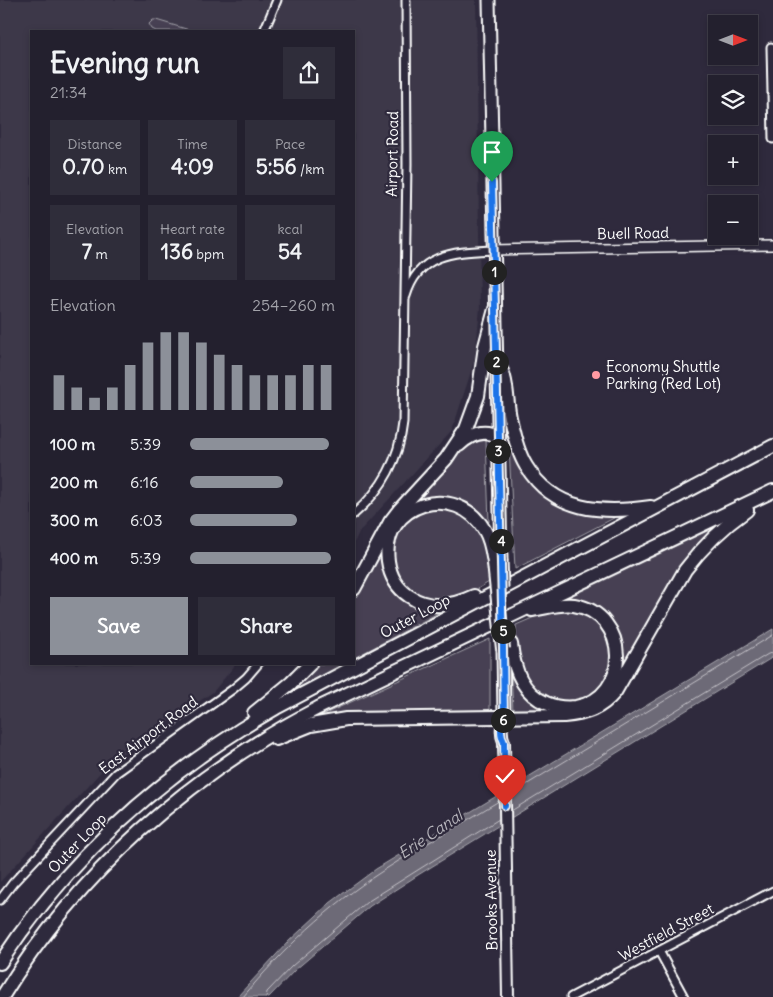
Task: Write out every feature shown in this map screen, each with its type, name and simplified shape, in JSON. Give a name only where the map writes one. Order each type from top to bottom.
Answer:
[{"type":"highway","points":[[446,459],[463,434],[475,408],[481,381],[485,346],[495,309]]},
{"type":"highway","points":[[496,360],[504,377],[510,419],[518,449],[524,464],[544,487],[566,502],[596,510],[626,510],[661,505]]},
{"type":"highway","points":[[355,587],[390,522],[446,459],[471,436],[487,433],[497,437]]},
{"type":"highway","name":"Outer Loop","points":[[0,963],[36,912],[82,858],[138,805],[193,760],[276,708],[773,446]]},
{"type":"highway","points":[[2,997],[43,937],[88,882],[146,824],[197,783],[242,751],[299,718],[773,491]]},
{"type":"highway","points":[[197,783],[276,739],[301,728],[321,723],[365,718],[504,717],[574,715],[590,712],[607,701],[615,692],[685,570],[699,551],[729,523],[773,491]]},
{"type":"highway","points":[[510,585],[486,590],[453,604],[424,603],[406,594],[396,582],[388,565],[388,546],[394,528],[410,511],[428,503],[448,503],[465,510],[481,524],[498,562],[507,646],[521,681],[535,697],[549,705],[571,707],[588,703],[601,694],[616,672],[618,654],[613,636],[604,622],[590,611],[565,605],[515,614]]},
{"type":"highway","points":[[193,760],[281,692],[309,665]]},
{"type":"main road","points":[[490,0],[498,562]]},
{"type":"main road","name":"Brooks Avenue","points":[[507,646],[504,717],[501,727],[504,742],[508,997]]},
{"type":"street","points":[[264,30],[277,0]]},
{"type":"street","name":"Airport Road","points":[[355,513],[369,500],[393,464],[400,444],[404,418],[407,164],[406,0]]},
{"type":"street","points":[[771,47],[773,139]]},
{"type":"street","name":"Buell Road","points":[[493,250],[773,245]]},
{"type":"street","name":"Airport Road","points":[[404,308],[406,293],[412,281],[420,270],[430,262],[440,256],[453,252],[493,250]]},
{"type":"street","name":"East Airport Road","points":[[0,900],[13,883],[116,773],[233,689],[257,665]]},
{"type":"street","name":"Westfield Street","points":[[571,997],[773,891]]},
{"type":"street","points":[[659,951],[684,997]]},
{"type":"shaded area","points":[[0,0],[476,0],[480,308],[475,359],[452,431],[359,532],[355,541],[355,30],[30,30],[30,665],[235,665],[213,692],[109,763],[0,882]]},
{"type":"shaded area","points":[[156,20],[190,30],[154,30],[149,24]]},
{"type":"shaded area","points":[[508,426],[537,483],[612,515],[614,518],[515,569]]},
{"type":"shaded area","points":[[484,438],[486,440],[489,522],[471,510],[410,507],[456,454],[471,441]]},
{"type":"shaded area","points":[[432,506],[461,511],[481,532],[488,561],[489,582],[471,593],[435,602],[410,592],[396,574],[392,545],[405,520]]},
{"type":"shaded area","points":[[722,524],[624,667],[620,667],[619,639],[568,600],[569,597]]},
{"type":"shaded area","points":[[383,539],[388,577],[439,607],[440,612],[355,657],[355,594]]},
{"type":"shaded area","points":[[574,608],[591,615],[607,631],[614,657],[607,679],[594,695],[577,702],[557,703],[532,688],[522,668],[516,646],[516,625],[544,613]]},
{"type":"shaded area","points":[[490,639],[490,711],[318,717]]},
{"type":"shaded area","points":[[314,665],[341,665],[285,695]]},
{"type":"shaded area","points":[[511,667],[549,707],[548,712],[513,712]]},
{"type":"water","points":[[773,629],[773,657],[370,906],[295,970],[269,997],[237,997],[288,942],[330,903],[376,869]]},
{"type":"place","name":"Economy Shuttle Parking (Red Lot)","points":[[596,375]]},
{"type":"route","points":[[492,182],[503,648],[504,718],[501,727],[504,742],[505,806]]},
{"type":"water label","name":"Erie Canal","points":[[430,834]]}]
